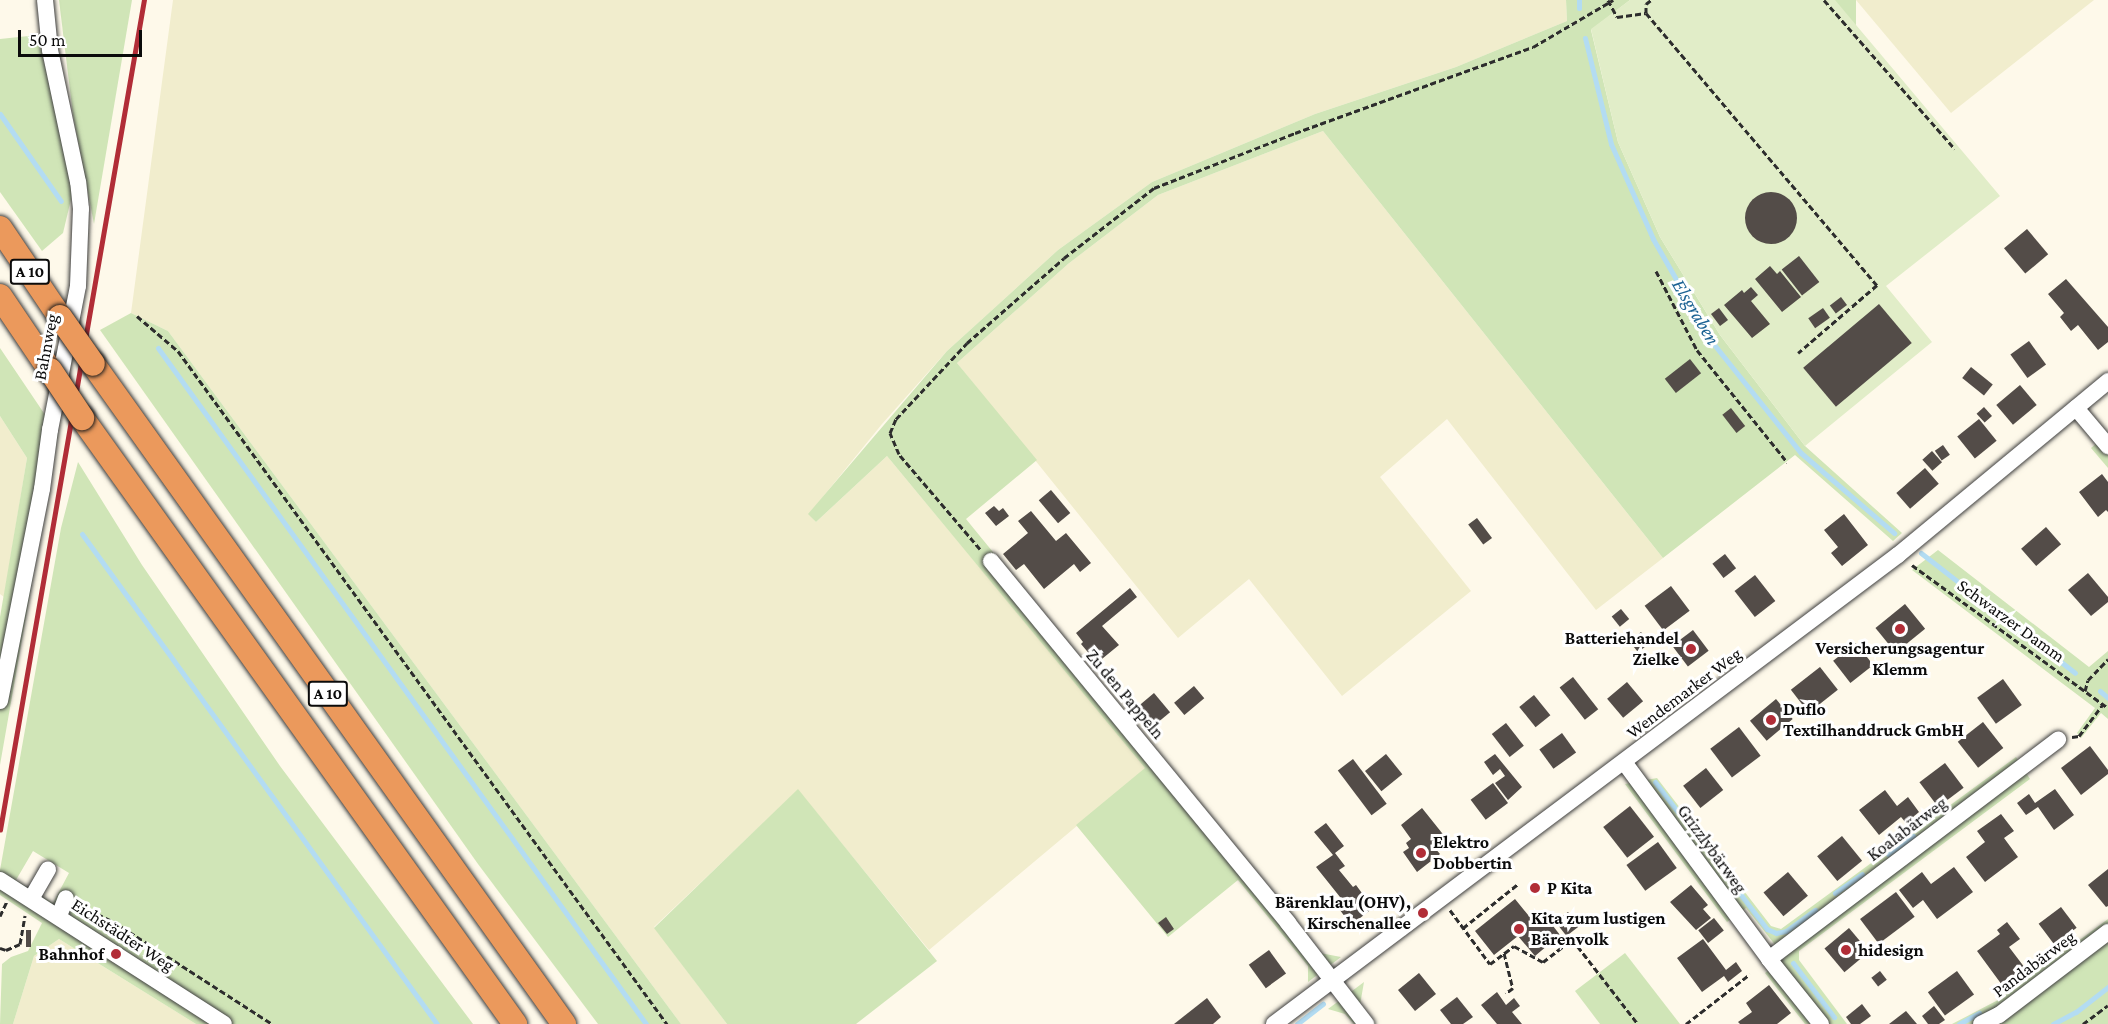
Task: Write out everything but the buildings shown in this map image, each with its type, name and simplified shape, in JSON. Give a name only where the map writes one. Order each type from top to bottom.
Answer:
[{"type":"highway","name":"A 10","points":[[0,228],[93,364],[564,1024]]},
{"type":"highway","name":"A 10","points":[[0,296],[82,418],[514,1024]]},
{"type":"street","name":"Bahnweg","points":[[0,701],[42,489],[50,430],[78,286],[81,209],[78,182],[50,50],[45,0]]},
{"type":"street","name":"Wendemarker Weg","points":[[1275,1024],[1898,555],[2108,381]]},
{"type":"street","points":[[2076,408],[2108,446]]},
{"type":"street","name":"Zu den Pappeln","points":[[991,561],[1366,1024]]},
{"type":"street","name":"Koalabärweg","points":[[1774,955],[2058,740]]},
{"type":"street","name":"Grizzlybärweg","points":[[1624,762],[1774,955],[1821,1024]]},
{"type":"street","points":[[31,899],[48,869]]},
{"type":"street","name":"Eichstädter Weg","points":[[0,880],[224,1024]]},
{"type":"street","points":[[59,916],[66,898]]},
{"type":"street","name":"Pandabärweg","points":[[1981,1024],[1999,1015],[2108,932]]},
{"type":"path","points":[[991,561],[899,454],[890,433],[896,419],[967,343],[1064,258],[1154,188],[1295,133],[1533,47],[1613,0]]},
{"type":"path","points":[[1651,0],[1646,4],[1646,13],[1877,285],[1798,353]]},
{"type":"path","points":[[1824,0],[1955,149]]},
{"type":"path","points":[[1609,2],[1617,17],[1646,13]]},
{"type":"path","points":[[1656,272],[1697,350],[1787,462]]},
{"type":"path","points":[[136,316],[178,351],[667,1024]]},
{"type":"path","name":"Schwarzer Damm","points":[[1898,555],[2108,708]]},
{"type":"path","points":[[2085,691],[2088,680],[2108,659]]},
{"type":"path","points":[[2058,740],[2079,736],[2103,704]]},
{"type":"path","points":[[1463,928],[1518,884]]},
{"type":"path","points":[[66,898],[114,922],[272,1024]]},
{"type":"path","points":[[1442,898],[1490,964],[1514,946],[1543,962],[1572,939],[1638,1024]]},
{"type":"path","points":[[0,948],[6,950],[20,944],[22,922],[31,899]]},
{"type":"path","points":[[1504,953],[1513,988],[1506,993]]},
{"type":"path","points":[[1686,1024],[1750,974]]},
{"type":"path","points":[[2083,1024],[2108,1005]]},
{"type":"shaded area","points":[[173,0],[1566,0],[1567,21],[1456,67],[1315,114],[1152,182],[1058,250],[947,351],[882,424],[809,514],[816,522],[887,456],[1146,768],[929,950],[798,790],[654,927],[727,1024],[681,1024],[168,331],[131,313]]},
{"type":"shaded area","points":[[1856,0],[2094,0],[1951,113]]},
{"type":"shaded area","points":[[1323,131],[1663,558],[1596,610],[1447,419],[1380,477],[1471,591],[1342,696],[1249,579],[1178,638],[957,363],[1068,264],[1158,195]]},
{"type":"shaded area","points":[[0,416],[27,458],[4,597],[0,594]]},
{"type":"shaded area","points":[[59,939],[196,1024],[13,1024],[34,956]]},
{"type":"green space","points":[[59,0],[132,0],[94,224],[73,115]]},
{"type":"green space","points":[[1566,0],[1630,0],[1591,30],[1618,142],[1660,237],[1720,335],[1805,446],[1902,533],[1893,541],[1795,455],[1663,558],[1323,131],[1158,195],[1068,264],[957,363],[1037,460],[966,519],[1320,953],[1341,957],[1308,982],[1308,966],[1238,880],[1168,937],[1076,825],[1145,768],[887,456],[816,522],[808,514],[947,351],[1058,250],[1152,182],[1315,114],[1456,67],[1567,21]]},
{"type":"green space","points":[[1630,0],[1835,0],[2000,196],[1886,286],[1932,342],[1805,446],[1720,335],[1660,237],[1618,142],[1591,29]]},
{"type":"green space","points":[[1835,0],[1856,0],[1856,256],[1835,256]]},
{"type":"green space","points":[[38,35],[73,191],[63,233],[42,251],[0,192],[0,39]]},
{"type":"green space","points":[[131,313],[168,331],[681,1024],[598,1024],[478,864],[100,330]]},
{"type":"green space","points":[[0,348],[58,434],[0,765],[0,617],[27,458],[0,416]]},
{"type":"green space","points":[[2108,434],[2108,468],[2091,448]]},
{"type":"green space","points":[[78,462],[142,565],[280,766],[473,1024],[196,1024],[59,939],[34,956],[13,1024],[0,1024],[2,964],[11,957],[28,951],[42,923],[0,895],[0,870],[61,528]],"holes":[[[33,851],[69,873],[53,903],[16,880]]]},
{"type":"green space","points":[[1938,550],[2089,667],[2108,651],[2108,719],[2101,713],[2081,738],[2077,733],[2095,708],[1912,570]]},
{"type":"green space","points":[[2016,757],[2030,779],[1799,951],[1799,960],[1847,1024],[1805,1024],[1765,973],[1785,958],[1780,951],[1746,908],[1727,922],[1625,784],[1657,778],[1771,926],[1781,929]]},
{"type":"green space","points":[[798,789],[937,961],[856,1024],[727,1024],[654,928]]},
{"type":"green space","points":[[2108,919],[2108,1024],[1952,1024],[2000,999]]},
{"type":"green space","points":[[1625,953],[1680,1024],[1600,1024],[1575,991]]},
{"type":"green space","points":[[1364,982],[1360,1005],[1375,1024],[1354,1024],[1345,1014],[1328,1009]]},
{"type":"waterway","name":"Elsgraben","points":[[1579,0],[1579,8]]},
{"type":"waterway","name":"Elsgraben","points":[[1585,38],[1611,144],[1653,239],[1712,342],[1801,453],[1894,533]]},
{"type":"waterway","points":[[0,114],[61,201]]},
{"type":"waterway","points":[[158,348],[646,1024]]},
{"type":"waterway","points":[[82,534],[437,1024]]},
{"type":"waterway","name":"Elsgraben","points":[[1921,553],[2075,673]]},
{"type":"waterway","name":"Elsgraben","points":[[2100,691],[2108,698]]},
{"type":"waterway","points":[[1655,782],[1767,929],[1776,933],[1786,931],[1815,910]]},
{"type":"waterway","points":[[1888,854],[1913,836]]},
{"type":"waterway","points":[[1835,893],[1862,874]]},
{"type":"waterway","points":[[1793,963],[1834,1017]]},
{"type":"waterway","points":[[2053,1024],[2076,1012],[2108,987]]},
{"type":"waterway","points":[[1297,1024],[1323,1004]]},
{"type":"waterway","points":[[1959,1024],[1979,1013]]},
{"type":"railway","points":[[0,830],[144,0]]},
{"type":"place","name":"Versicherungsagentur Klemm","points":[[1900,629]]},
{"type":"place","name":"Batteriehandel Zielke","points":[[1691,649]]},
{"type":"place","name":"Duflo Textilhanddruck GmbH","points":[[1771,720]]},
{"type":"place","name":"Elektro Dobbertin","points":[[1421,853]]},
{"type":"place","name":"P Kita","points":[[1535,888]]},
{"type":"place","name":"Bärenklau (OHV), Kirschenallee","points":[[1423,913]]},
{"type":"place","name":"Kita zum lustigen Bärenvolk","points":[[1519,929]]},
{"type":"place","name":"hidesign","points":[[1846,950]]},
{"type":"place","name":"Bahnhof","points":[[116,954]]}]
